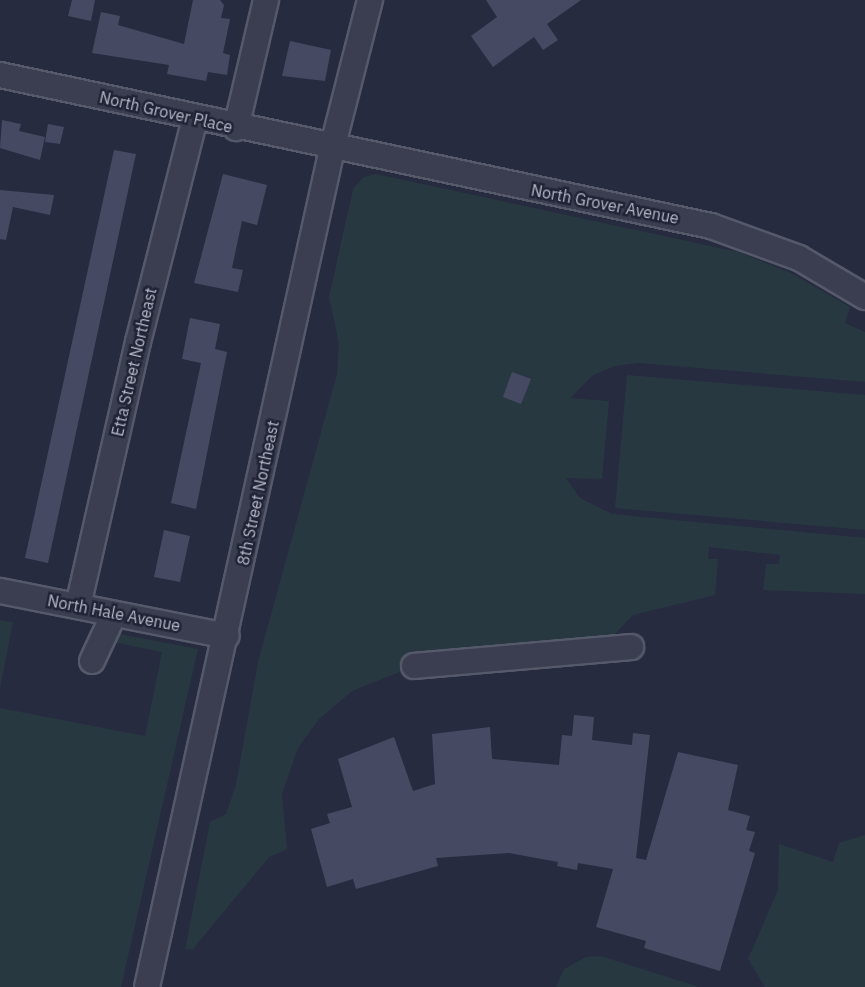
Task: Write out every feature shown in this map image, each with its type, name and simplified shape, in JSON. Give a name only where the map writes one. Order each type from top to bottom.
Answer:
[{"type":"street","points":[[236,128],[266,0]]},
{"type":"street","name":"8th Street Northeast","points":[[147,987],[227,636],[332,149],[370,0]]},
{"type":"street","name":"North Grover Place","points":[[0,75],[332,149]]},
{"type":"street","name":"Etta Street Northeast","points":[[78,606],[138,342],[195,118]]},
{"type":"street","name":"North Grover Avenue","points":[[332,149],[711,226],[799,258],[865,297]]},
{"type":"street","name":"North Hale Avenue","points":[[0,591],[227,636]]},
{"type":"street","points":[[92,661],[114,614]]},
{"type":"street","points":[[414,666],[631,647]]},
{"type":"shaded area","points":[[376,174],[738,252],[791,273],[850,307],[845,323],[865,332],[865,382],[638,363],[615,366],[593,375],[570,398],[609,401],[602,479],[566,478],[580,498],[612,514],[865,538],[865,594],[763,590],[766,564],[779,564],[780,555],[709,547],[708,559],[718,559],[715,595],[633,615],[613,636],[407,655],[402,671],[352,691],[319,719],[298,748],[282,794],[287,849],[269,857],[193,949],[185,950],[210,822],[226,814],[236,785],[258,662],[337,374],[339,344],[329,297],[353,189],[364,177]]},
{"type":"shaded area","points":[[627,375],[865,395],[865,530],[615,508]]},
{"type":"shaded area","points":[[0,620],[13,622],[0,689]]},
{"type":"shaded area","points":[[110,632],[198,649],[121,987],[0,987],[0,708],[145,736],[162,652],[108,641]]},
{"type":"shaded area","points":[[865,835],[865,987],[765,987],[748,959],[778,890],[779,844],[833,862],[839,843]]},
{"type":"shaded area","points":[[601,956],[699,987],[556,987],[564,969],[586,957]]},
{"type":"building","points":[[72,0],[95,0],[91,21],[68,16]]},
{"type":"building","points":[[193,0],[220,0],[224,5],[221,18],[230,19],[223,53],[230,55],[227,75],[208,72],[206,81],[167,74],[169,65],[92,53],[101,12],[120,16],[118,25],[184,44]]},
{"type":"building","points":[[486,0],[581,0],[547,24],[558,40],[543,50],[534,37],[493,67],[471,36],[497,17]]},
{"type":"building","points":[[290,41],[331,50],[325,81],[282,76]]},
{"type":"building","points":[[2,120],[21,124],[19,131],[45,137],[40,160],[0,148]]},
{"type":"building","points":[[48,124],[64,127],[60,144],[45,142]]},
{"type":"building","points":[[114,150],[136,154],[48,563],[25,558]]},
{"type":"building","points":[[223,174],[267,185],[257,225],[242,221],[232,268],[243,270],[238,292],[194,283]]},
{"type":"building","points":[[0,190],[54,195],[50,215],[13,207],[6,240],[0,239]]},
{"type":"building","points":[[190,318],[220,324],[215,349],[227,352],[196,509],[171,503],[201,363],[182,359]]},
{"type":"building","points":[[512,372],[531,379],[521,404],[503,397]]},
{"type":"building","points":[[164,530],[190,536],[180,582],[154,577]]},
{"type":"building","points":[[574,715],[594,717],[592,740],[632,745],[633,733],[650,735],[636,858],[646,860],[678,752],[738,765],[728,810],[750,816],[746,830],[755,832],[749,851],[755,853],[720,971],[644,948],[646,941],[596,927],[613,869],[578,863],[577,870],[557,866],[558,862],[509,853],[436,858],[438,866],[356,889],[353,879],[327,887],[311,829],[330,823],[327,814],[352,807],[338,759],[394,737],[413,791],[435,784],[432,734],[490,727],[492,759],[559,765],[562,735],[572,736]]}]
